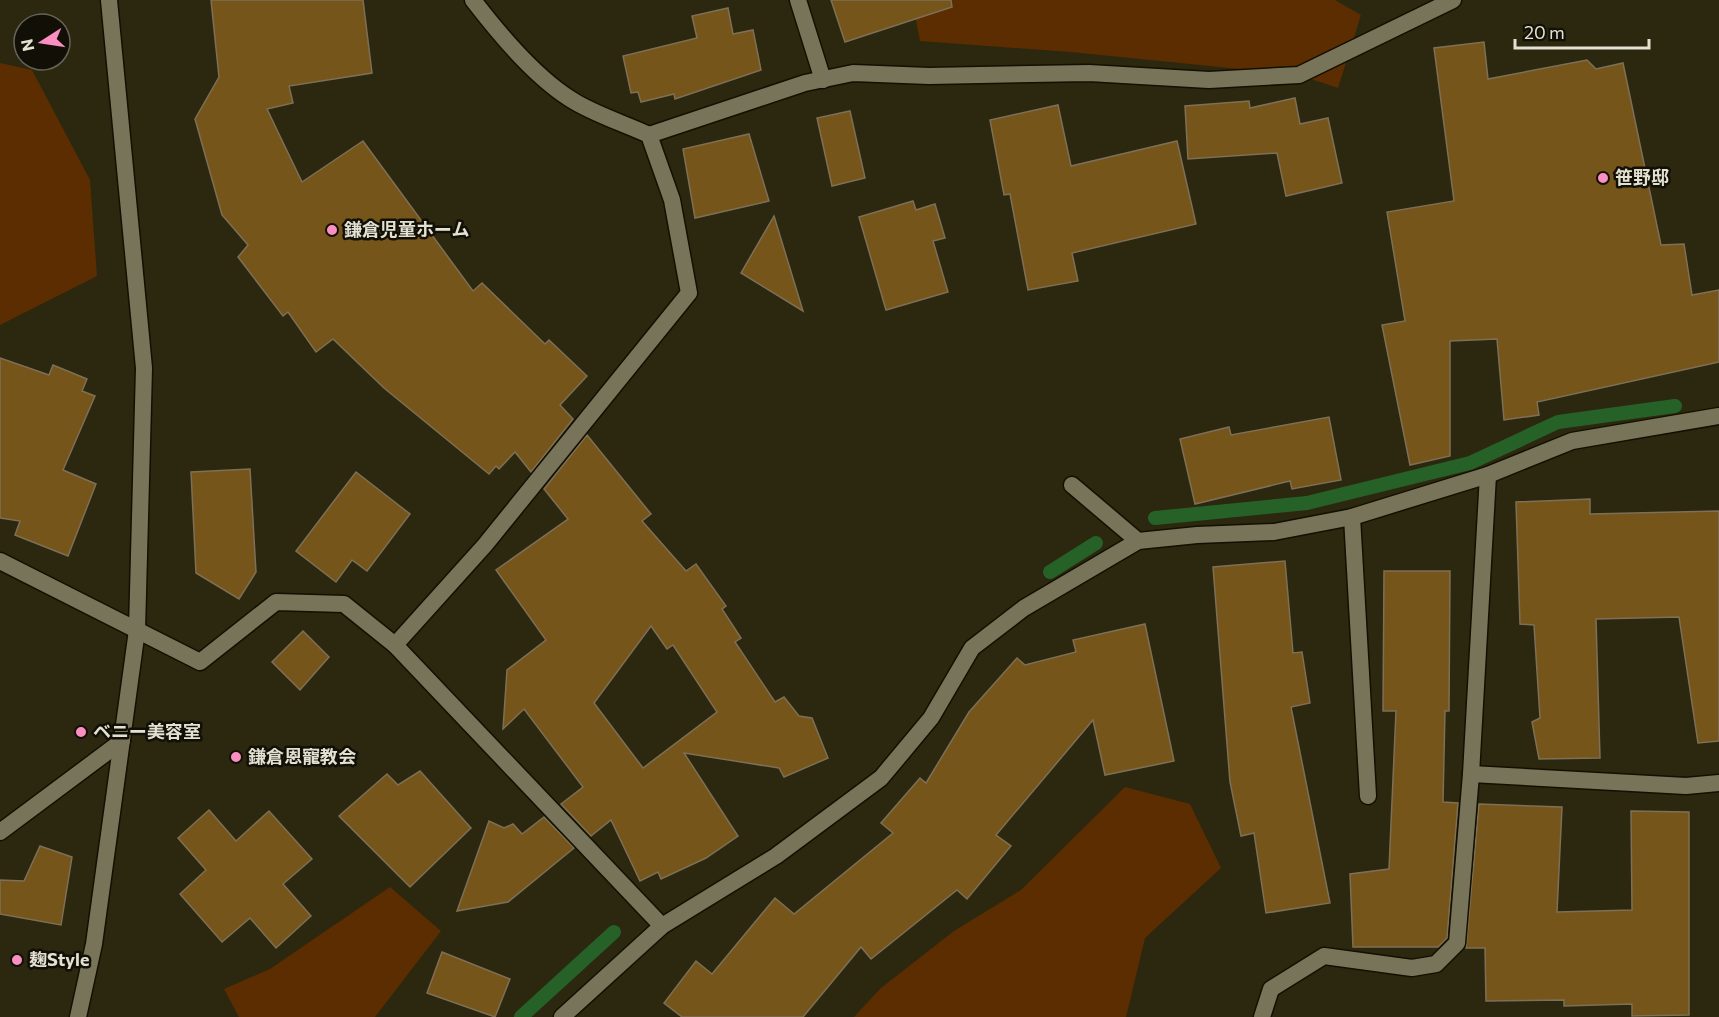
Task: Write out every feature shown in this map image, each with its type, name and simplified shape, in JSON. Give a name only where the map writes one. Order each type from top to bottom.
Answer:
[{"type":"street","points":[[78,1017],[94,944],[137,630],[144,368],[109,0]]},
{"type":"street","points":[[473,0],[497,31],[530,65],[576,102],[649,135],[823,80],[853,73],[929,76],[1089,73],[1209,80],[1299,75],[1454,0]]},
{"type":"street","points":[[798,0],[823,80]]},
{"type":"street","points":[[395,645],[485,545],[689,292],[672,200],[649,135]]},
{"type":"street","points":[[562,1017],[662,926],[776,856],[881,778],[931,718],[972,648],[1024,608],[1138,541],[1197,535],[1274,532],[1352,517],[1488,476],[1572,441],[1719,416]]},
{"type":"street","points":[[1262,1017],[1271,989],[1324,956],[1412,968],[1436,964],[1457,943],[1471,774],[1488,476]]},
{"type":"street","points":[[1072,485],[1138,541]]},
{"type":"street","points":[[1352,517],[1368,796]]},
{"type":"street","points":[[0,561],[200,662],[276,603],[345,604],[395,645],[662,926]]},
{"type":"street","points":[[0,832],[122,741]]},
{"type":"street","points":[[1471,774],[1686,786],[1719,783]]},
{"type":"shaded area","points":[[912,0],[1335,0],[1361,15],[1338,88],[1299,75],[1071,52],[920,41]]},
{"type":"shaded area","points":[[0,63],[12,66],[12,72],[33,72],[90,180],[97,276],[0,325]]},
{"type":"shaded area","points":[[1125,787],[1190,804],[1221,868],[1145,938],[1126,1017],[854,1017],[881,988],[954,931],[1021,890]]},
{"type":"shaded area","points":[[390,887],[441,931],[375,1017],[239,1017],[224,989],[270,969]]},
{"type":"building","name":"鎌倉児童ホーム","points":[[211,0],[363,0],[372,73],[289,86],[293,103],[267,109],[302,182],[363,141],[473,291],[482,283],[545,344],[549,340],[587,376],[560,405],[573,419],[531,472],[515,452],[499,469],[496,466],[489,474],[384,388],[333,339],[316,352],[288,312],[283,316],[238,257],[248,245],[222,215],[195,119],[219,77]]},
{"type":"building","points":[[831,0],[951,0],[952,7],[845,42]]},
{"type":"building","points":[[728,8],[733,34],[753,30],[761,70],[675,99],[674,94],[641,102],[638,92],[631,93],[623,56],[697,38],[692,16]]},
{"type":"building","points":[[1484,42],[1488,79],[1587,60],[1596,69],[1623,63],[1661,245],[1684,244],[1692,295],[1719,290],[1719,362],[1537,402],[1539,415],[1504,420],[1497,339],[1450,341],[1450,456],[1410,465],[1382,325],[1405,321],[1387,212],[1454,201],[1434,48]]},
{"type":"building","points":[[1295,98],[1300,124],[1328,118],[1342,183],[1286,196],[1277,153],[1188,159],[1185,106],[1249,101],[1250,108]]},
{"type":"building","points":[[1058,105],[1071,166],[1177,141],[1196,224],[1072,253],[1078,281],[1028,290],[1010,194],[1004,195],[990,120]]},
{"type":"building","points":[[850,111],[865,178],[832,186],[817,118]]},
{"type":"building","points":[[749,134],[769,201],[695,218],[683,149]]},
{"type":"building","points":[[913,201],[916,210],[935,204],[945,238],[933,241],[948,292],[886,310],[859,217]]},
{"type":"building","points":[[774,216],[803,311],[741,273]]},
{"type":"building","points":[[0,358],[49,375],[53,365],[87,379],[82,391],[95,396],[63,470],[96,484],[68,556],[15,535],[20,521],[0,518]]},
{"type":"building","points":[[1329,417],[1341,480],[1292,489],[1290,481],[1195,504],[1180,439],[1229,427],[1231,435]]},
{"type":"building","points":[[587,435],[651,514],[642,521],[686,571],[696,564],[726,606],[722,609],[741,638],[735,642],[775,702],[784,697],[799,716],[812,718],[828,758],[784,777],[779,768],[684,753],[738,836],[706,858],[661,879],[658,872],[640,881],[611,820],[591,836],[561,804],[583,787],[524,709],[503,729],[507,670],[546,640],[496,570],[568,519],[544,489]],"holes":[[[651,626],[667,649],[673,645],[717,712],[643,768],[594,703]]]},
{"type":"building","points":[[250,469],[256,572],[239,599],[196,573],[191,472]]},
{"type":"building","points":[[356,472],[410,514],[367,571],[352,560],[336,582],[296,551]]},
{"type":"building","points":[[1590,499],[1590,514],[1719,511],[1719,741],[1698,743],[1679,617],[1596,619],[1600,758],[1539,759],[1532,722],[1540,718],[1534,625],[1520,624],[1516,502]]},
{"type":"building","points":[[1285,561],[1293,653],[1302,652],[1310,703],[1291,707],[1330,903],[1266,913],[1254,833],[1241,836],[1230,782],[1213,567]]},
{"type":"building","points":[[1384,571],[1450,571],[1449,711],[1445,711],[1443,802],[1458,803],[1447,938],[1438,947],[1353,947],[1350,874],[1389,869],[1396,711],[1383,711]]},
{"type":"building","points":[[1145,624],[1174,761],[1105,775],[1093,720],[996,835],[1011,846],[967,899],[957,890],[871,959],[861,947],[803,1017],[682,1017],[664,1003],[696,961],[712,974],[775,898],[794,914],[893,833],[881,823],[920,778],[926,783],[969,712],[1017,658],[1025,665],[1076,652],[1073,640]]},
{"type":"building","points":[[303,631],[329,657],[300,690],[272,662]]},
{"type":"building","points":[[420,771],[471,828],[410,887],[339,816],[387,774],[398,785]]},
{"type":"building","points":[[1479,804],[1562,807],[1557,912],[1632,910],[1631,811],[1689,812],[1689,1015],[1632,1016],[1632,1004],[1564,1006],[1564,1000],[1486,1001],[1485,948],[1466,948]]},
{"type":"building","points":[[209,810],[236,841],[269,811],[312,859],[283,884],[311,916],[276,948],[250,918],[222,942],[180,894],[206,870],[178,838]]},
{"type":"building","points":[[544,817],[574,848],[508,902],[457,911],[489,821],[504,828],[513,824],[522,834]]},
{"type":"building","points":[[40,846],[72,857],[61,925],[0,914],[0,880],[24,881]]},
{"type":"building","points":[[442,952],[510,979],[495,1017],[427,993]]},
{"type":"waterway","points":[[1155,518],[1307,503],[1470,463],[1558,422],[1675,406]]},
{"type":"waterway","points":[[1050,572],[1096,543]]},
{"type":"waterway","points":[[521,1017],[614,932]]},
{"type":"place","name":"笹野邸","points":[[1603,178]]},
{"type":"place","name":"鎌倉児童ホーム","points":[[332,230]]},
{"type":"place","name":"ベニー美容室","points":[[81,732]]},
{"type":"place","name":"鎌倉恩寵教会","points":[[236,757]]},
{"type":"place","name":"麹Style","points":[[17,960]]}]
